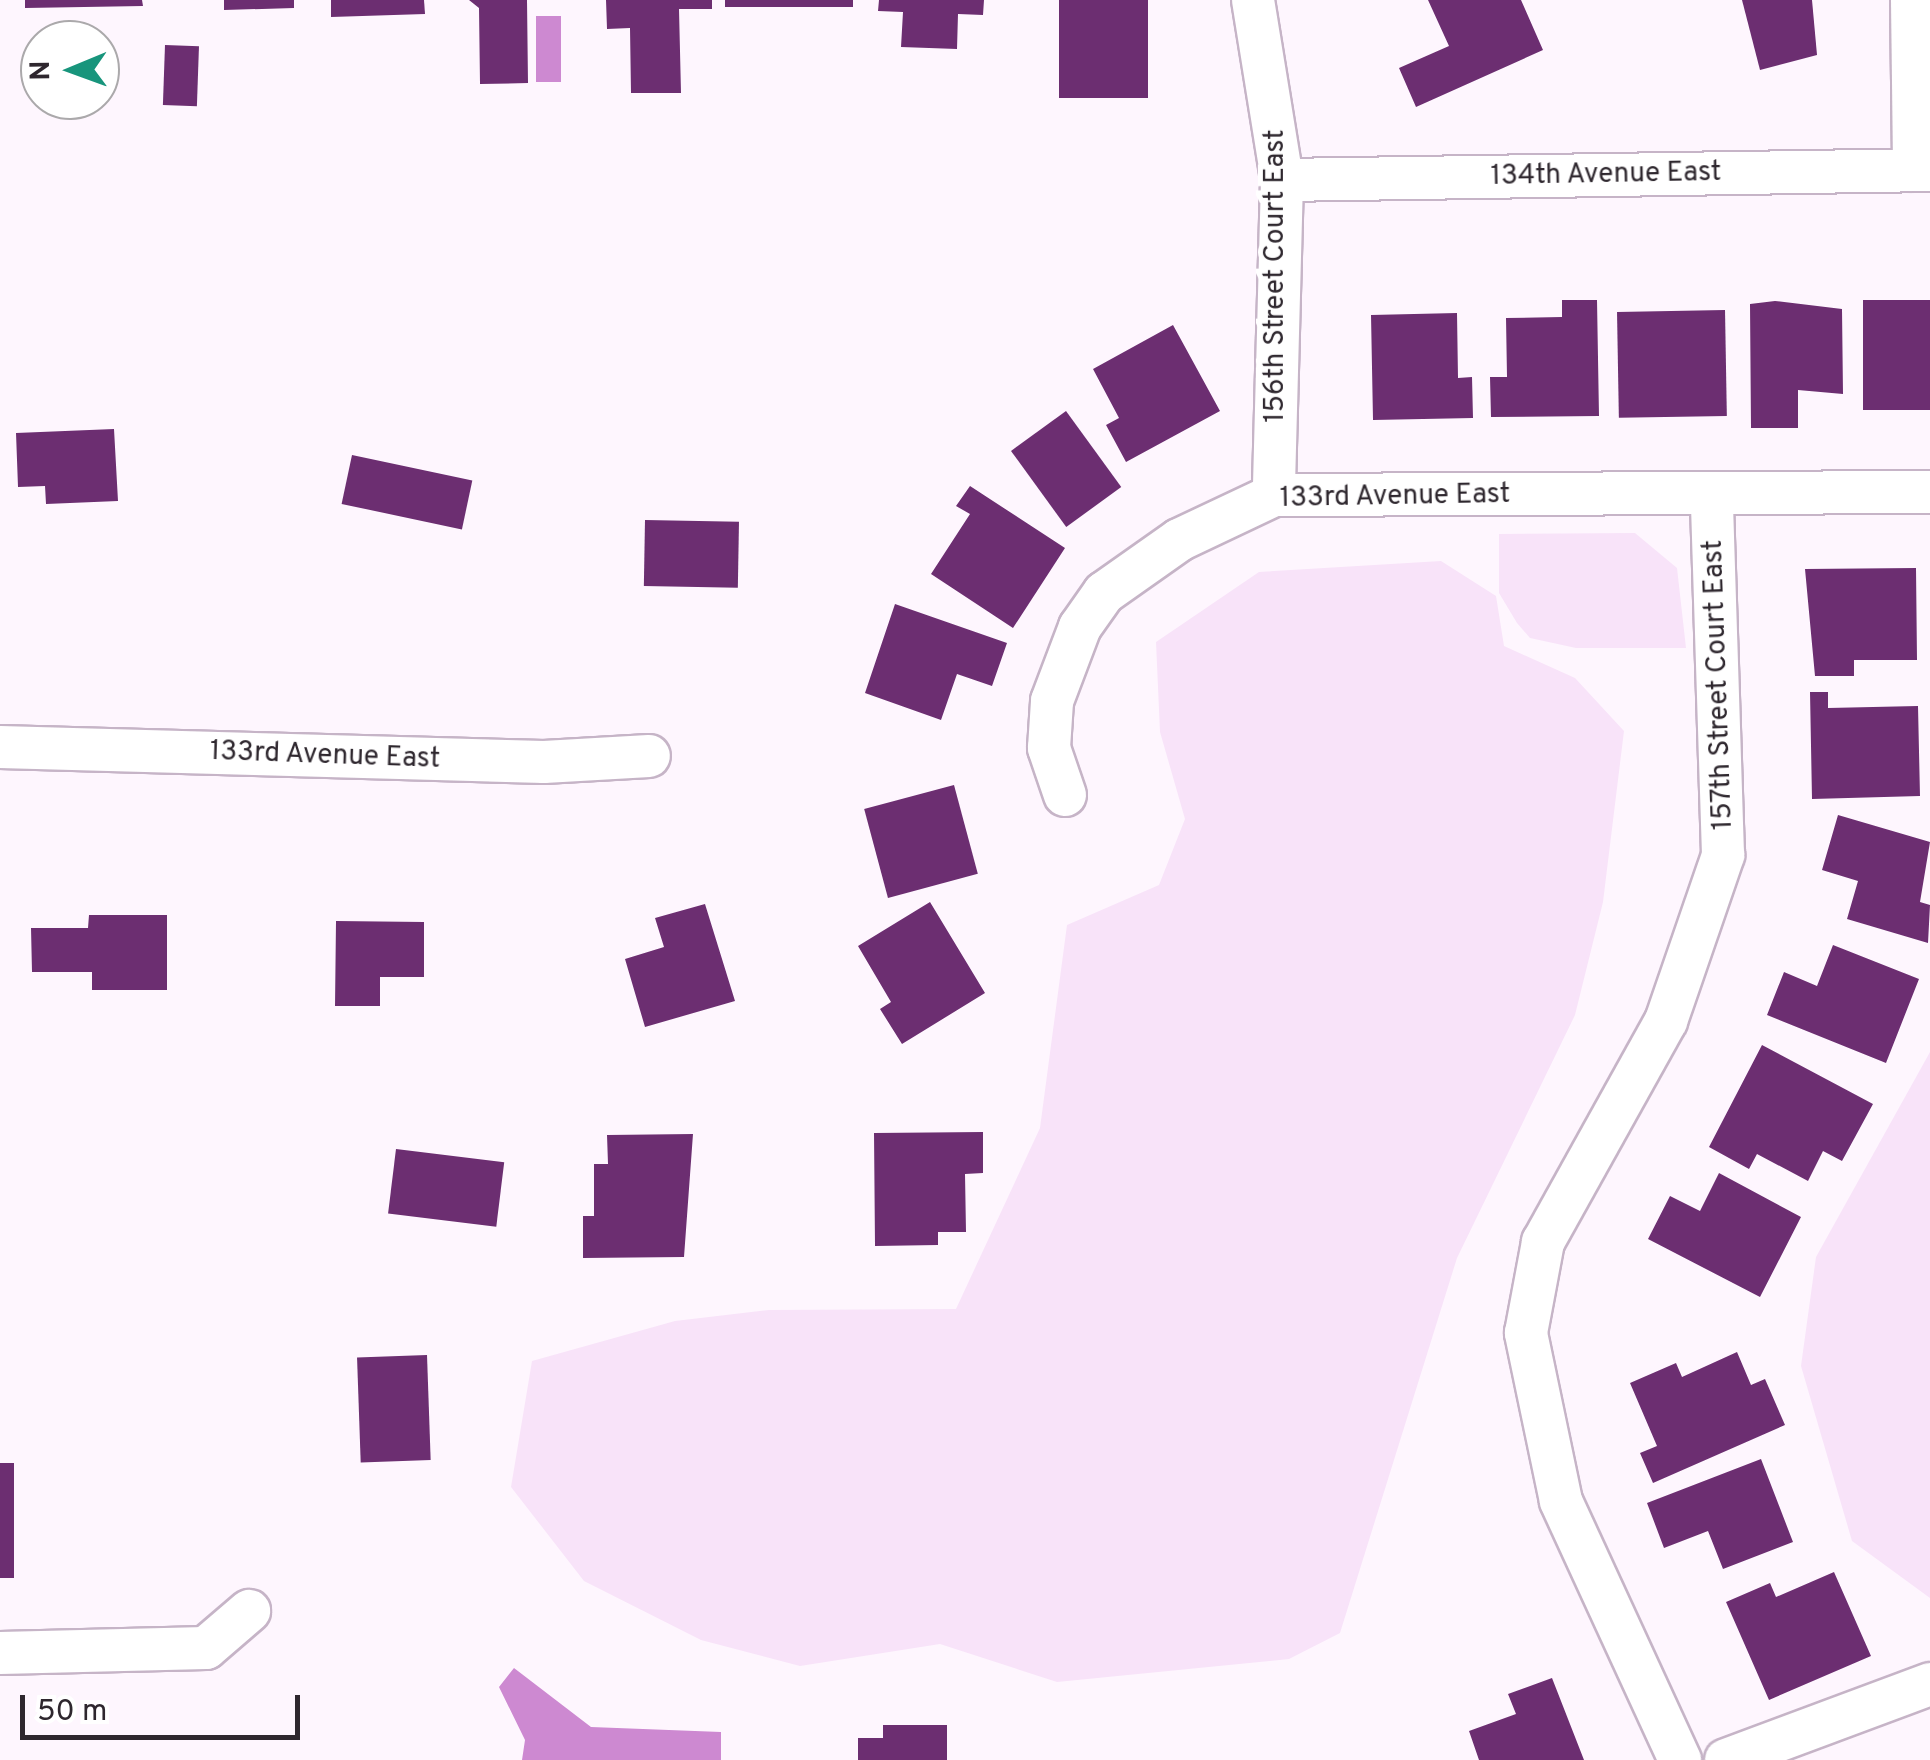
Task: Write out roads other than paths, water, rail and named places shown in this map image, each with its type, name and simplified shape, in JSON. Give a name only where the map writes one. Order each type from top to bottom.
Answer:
[{"type":"street","name":"156th Street Court East","points":[[1254,0],[1282,180],[1274,495]]},
{"type":"street","points":[[1912,0],[1922,170]]},
{"type":"street","name":"134th Avenue East","points":[[1282,180],[1922,170]]},
{"type":"street","name":"133rd Avenue East","points":[[1066,794],[1049,748],[1052,701],[1080,626],[1104,593],[1180,540],[1274,495],[1712,498],[1930,492]]},
{"type":"street","name":"157th Street Court East","points":[[1680,1760],[1561,1501],[1526,1333],[1543,1242],[1666,1021],[1724,855],[1712,498]]},
{"type":"street","name":"133rd Avenue East","points":[[0,747],[544,762],[649,756]]},
{"type":"street","points":[[0,1653],[206,1648],[248,1611]]},
{"type":"street","points":[[1726,1760],[1930,1684]]}]
